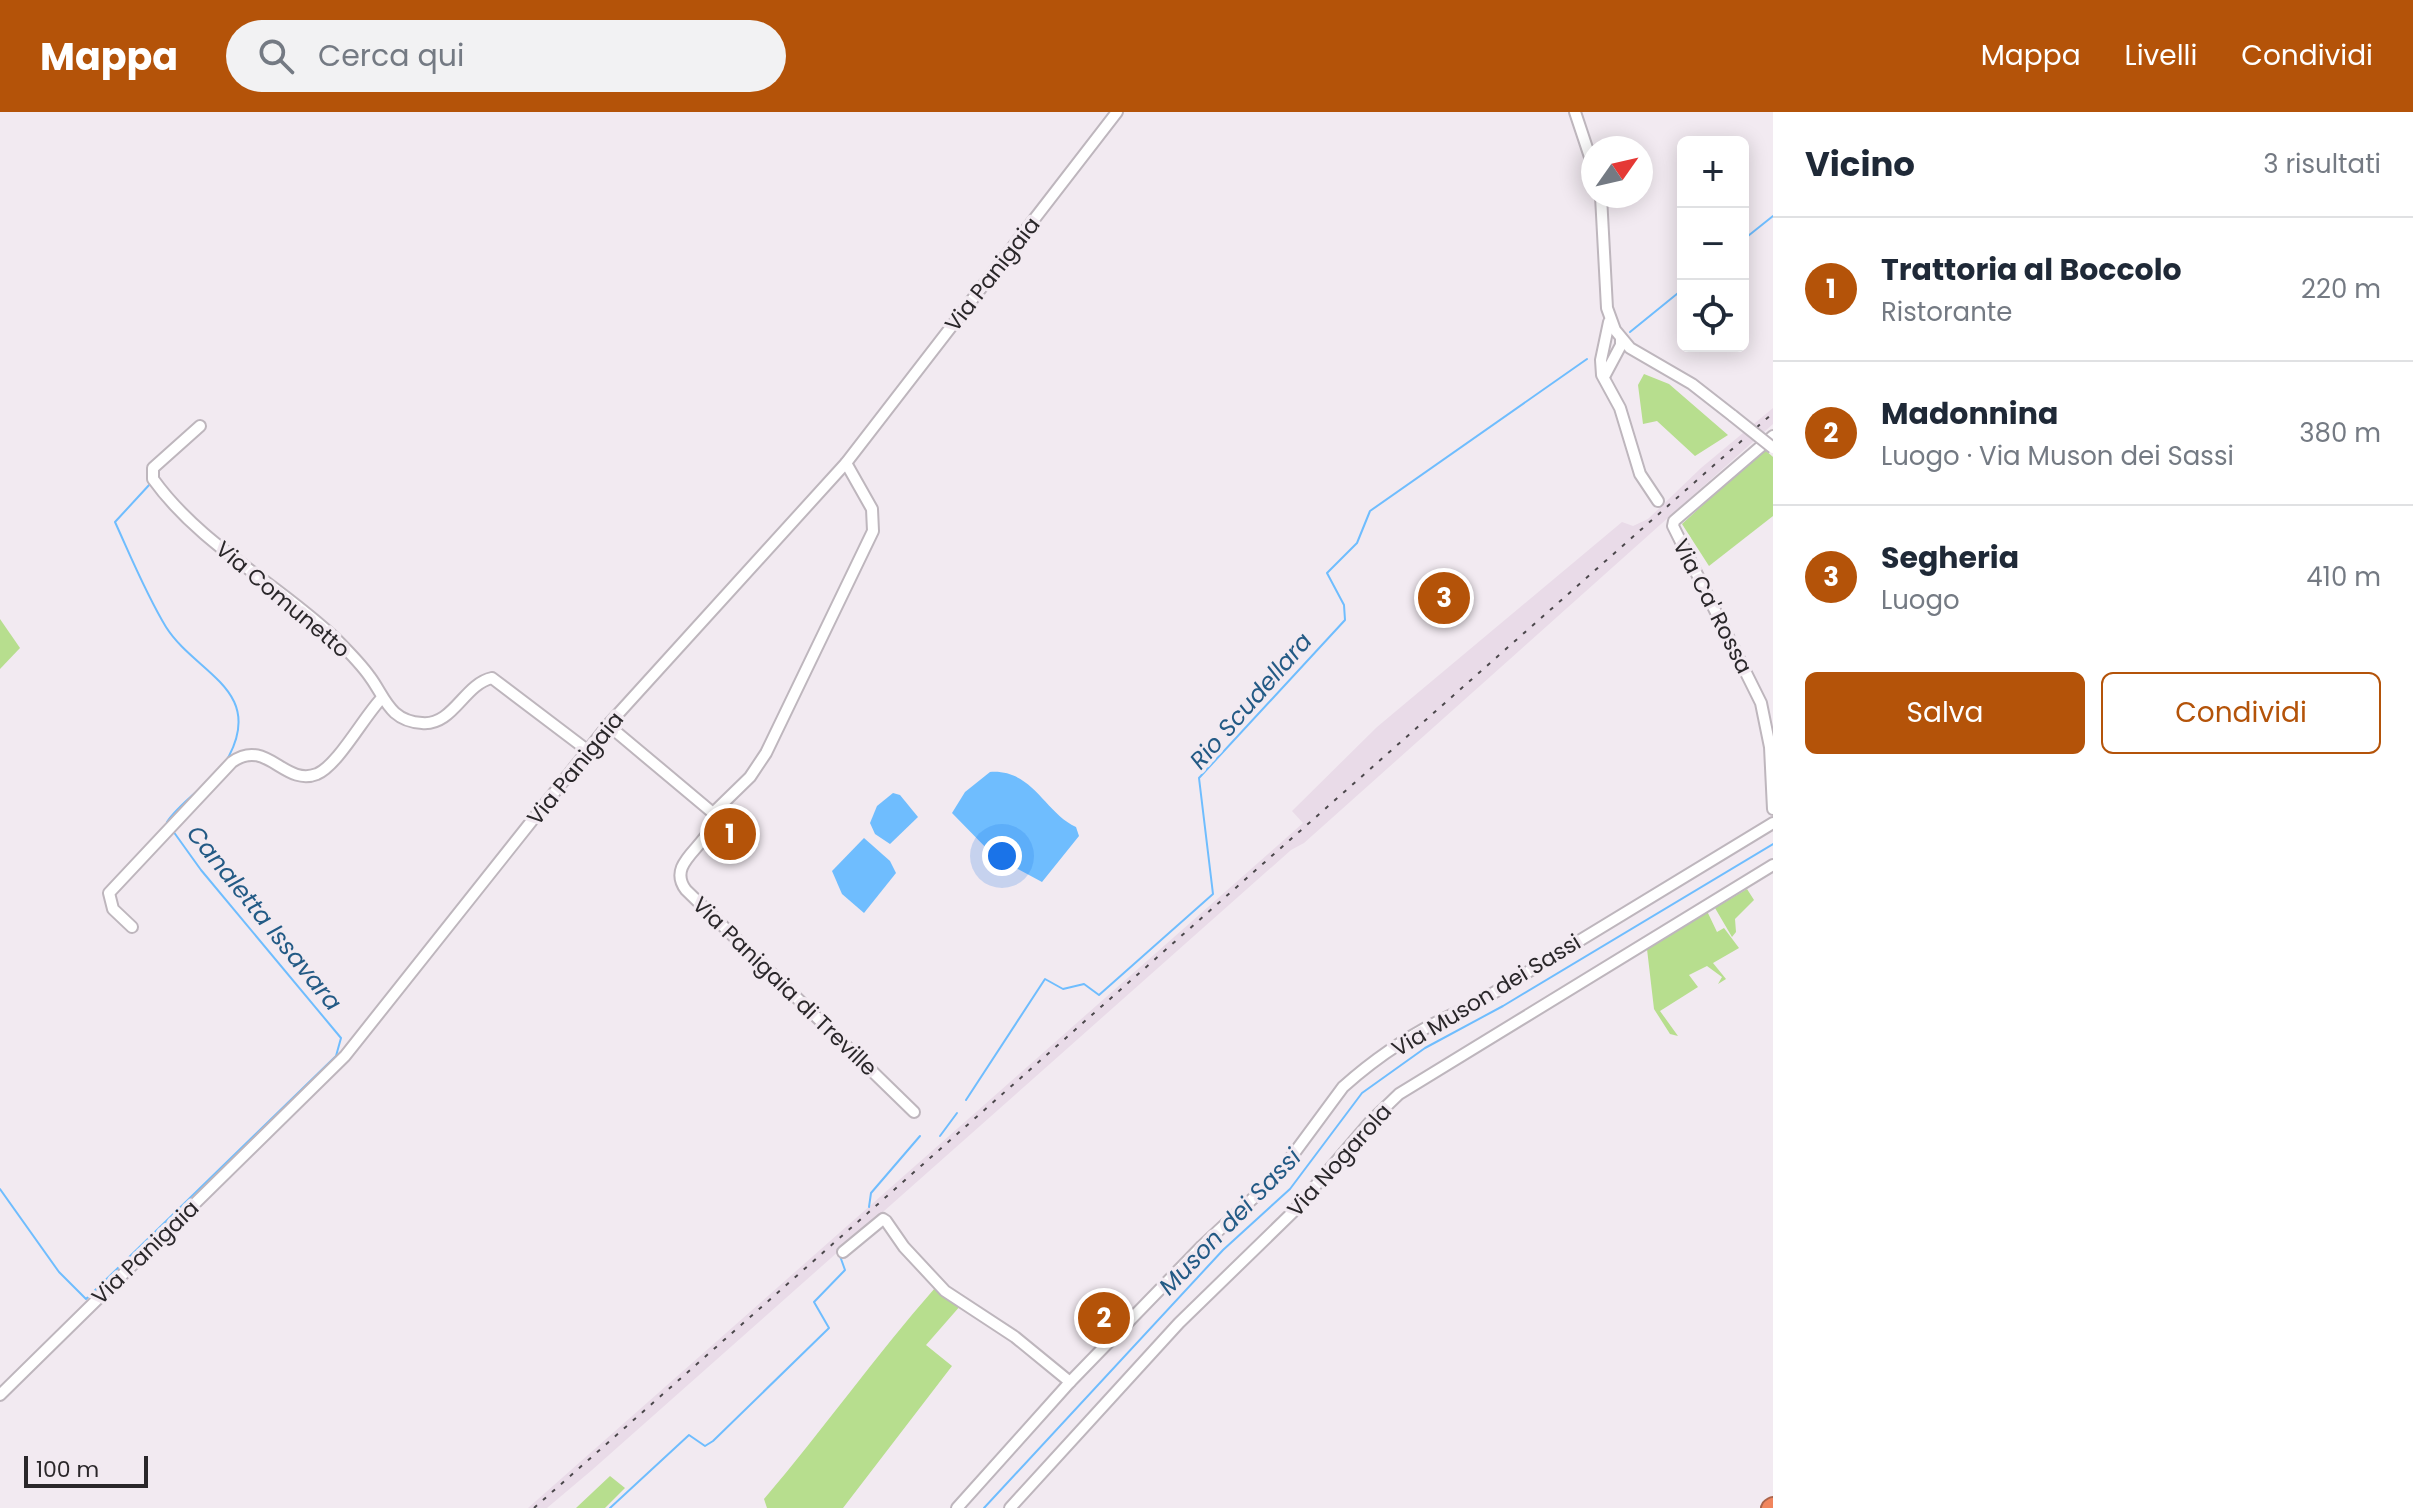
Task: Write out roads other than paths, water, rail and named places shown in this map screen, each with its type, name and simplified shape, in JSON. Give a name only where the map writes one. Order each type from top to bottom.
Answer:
[{"type":"street","name":"Via Panigaia","points":[[0,1395],[345,1056],[608,725],[846,463],[1117,112]]},
{"type":"street","points":[[1575,112],[1583,136]]},
{"type":"street","points":[[1602,208],[1609,317],[1601,360],[1606,384],[1620,408],[1640,474],[1658,501]]},
{"type":"street","points":[[1609,317],[1621,338],[1636,352],[1675,372],[1773,448]]},
{"type":"street","points":[[1606,346],[1621,338]]},
{"type":"street","points":[[1606,384],[1606,368],[1617,353],[1621,338]]},
{"type":"street","points":[[1617,353],[1636,352]]},
{"type":"street","name":"Via Comunetto","points":[[200,426],[153,468],[153,479],[196,526],[336,639],[372,678],[381,699],[410,720],[427,723],[443,717],[478,684],[492,678],[587,750]]},
{"type":"street","name":"Via Ca' Rossa","points":[[1773,436],[1717,481],[1674,521],[1673,526],[1761,703],[1770,747],[1773,809]]},
{"type":"street","name":"Via Panigaia di Treville","points":[[846,463],[872,509],[873,531],[766,753],[750,777],[713,813],[713,826],[680,871],[682,886],[914,1112]]},
{"type":"street","points":[[132,927],[113,909],[109,893],[232,762],[244,753],[253,753],[296,774],[315,775],[330,765],[381,699]]},
{"type":"street","points":[[608,725],[713,813]]},
{"type":"street","name":"Via Muson dei Sassi","points":[[957,1508],[1070,1382],[1202,1246],[1278,1175],[1343,1087],[1356,1075],[1435,1021],[1472,1006],[1773,823]]},
{"type":"street","name":"Via Nogarola","points":[[1010,1508],[1189,1313],[1293,1212],[1370,1122],[1399,1094],[1773,865]]},
{"type":"street","points":[[843,1252],[883,1219],[945,1291],[1015,1337],[1070,1382]]},
{"type":"water","points":[[990,772],[1005,773],[1028,784],[1055,812],[1076,827],[1079,836],[1042,882],[994,856],[952,813],[965,792]]},
{"type":"water","points":[[893,793],[900,795],[918,817],[890,844],[875,834],[870,823],[877,806]]},
{"type":"water","points":[[864,838],[890,861],[896,873],[864,913],[842,894],[832,871]]},
{"type":"waterway","name":"Rio Scudellara","points":[[1749,235],[1773,216]]},
{"type":"waterway","name":"Rio Scudellara","points":[[1630,332],[1677,294]]},
{"type":"waterway","name":"Rio Scudellara","points":[[966,1100],[1045,979],[1063,989],[1084,984],[1099,995],[1213,894],[1199,778],[1345,620],[1344,605],[1327,573],[1357,543],[1370,511],[1587,359]]},
{"type":"waterway","name":"Canaletta Issavara","points":[[150,484],[115,522],[166,627],[178,643],[222,684],[238,714],[238,733],[229,756],[208,782],[167,822]]},
{"type":"waterway","name":"Canaletta Issavara","points":[[0,1189],[59,1272],[86,1299],[336,1056],[341,1038],[201,870],[173,831]]},
{"type":"waterway","name":"Muson dei Sassi","points":[[984,1508],[1223,1250],[1290,1189],[1362,1093],[1425,1048],[1503,1006],[1773,844]]},
{"type":"waterway","name":"Rio Scudellara","points":[[940,1136],[957,1113]]},
{"type":"waterway","name":"Rio Scudellara","points":[[869,1207],[871,1193],[920,1136]]},
{"type":"waterway","name":"Rio Scudellara","points":[[610,1508],[689,1435],[705,1446],[713,1441],[829,1328],[814,1302],[845,1270],[840,1256]]},
{"type":"railway","points":[[534,1508],[1773,413]]},
{"type":"place","name":"Segheria","points":[[1444,598]]},
{"type":"place","name":"Trattoria al Boccolo","points":[[730,834]]},
{"type":"place","name":"Madonnina","points":[[1104,1318]]}]
